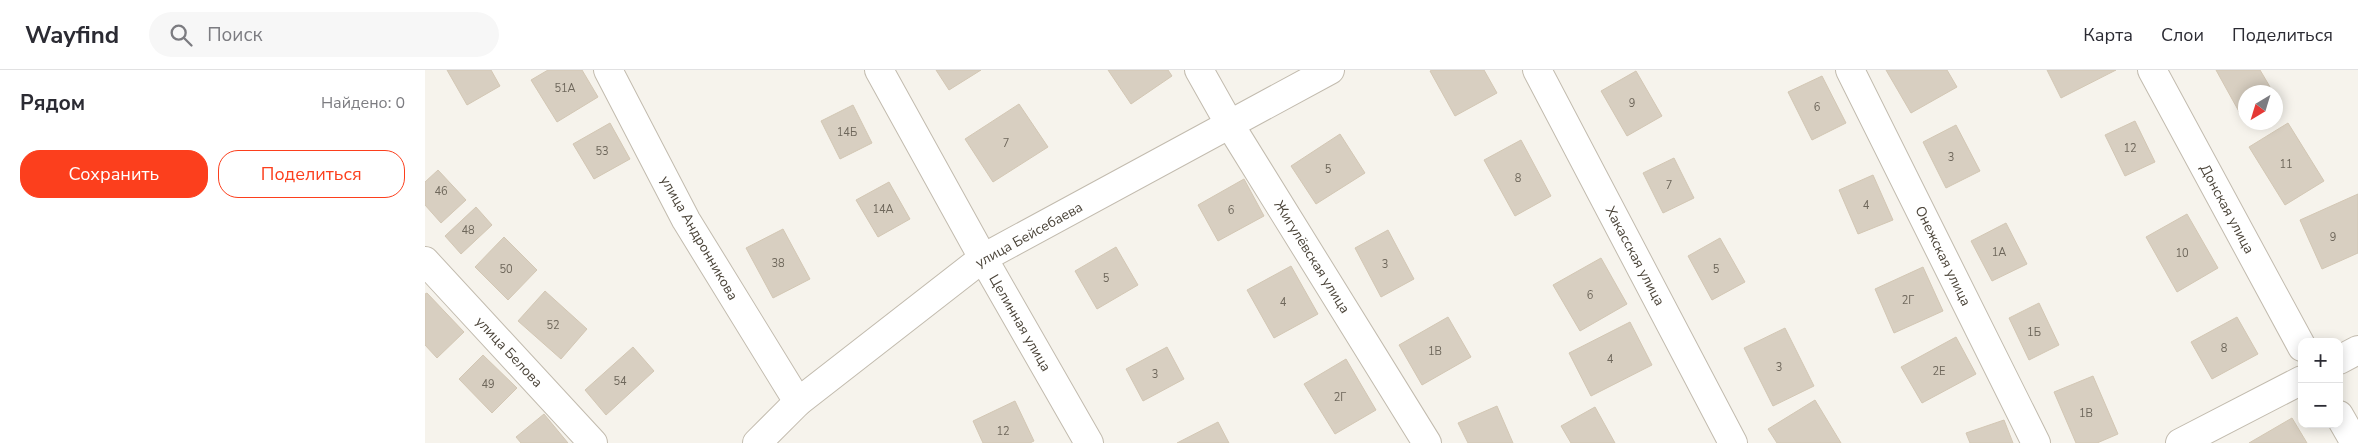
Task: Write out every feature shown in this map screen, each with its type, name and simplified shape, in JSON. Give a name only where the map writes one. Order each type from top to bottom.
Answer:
[{"type":"street","name":"улица Андронникова","points":[[608,70],[685,220],[798,402]]},
{"type":"street","name":"Целинная улица","points":[[879,70],[983,258],[1089,443]]},
{"type":"street","name":"Жигулёвская улица","points":[[1199,70],[1230,125],[1427,443]]},
{"type":"street","name":"улица Бейсебаева","points":[[757,443],[798,402],[983,258],[1330,70]]},
{"type":"street","name":"Хакасская улица","points":[[1537,70],[1733,443]]},
{"type":"street","name":"Онежская улица","points":[[1850,70],[2036,443]]},
{"type":"street","name":"Донская улица","points":[[2151,70],[2298,340]]},
{"type":"street","name":"улица Белова","points":[[425,261],[593,443]]},
{"type":"street","points":[[2343,358],[2358,350]]},
{"type":"street","points":[[2180,443],[2298,382]]},
{"type":"street","points":[[2343,422],[2355,443]]},
{"type":"building","points":[[447,70],[491,70],[500,86],[467,105]]},
{"type":"building","points":[[548,70],[582,70],[598,97],[557,122],[531,80]]},
{"type":"building","points":[[936,70],[981,70],[949,90]]},
{"type":"building","points":[[1108,70],[1168,70],[1172,76],[1131,104]]},
{"type":"building","points":[[1484,70],[1497,93],[1455,116],[1430,71]]},
{"type":"building","points":[[1886,70],[1947,70],[1957,87],[1911,113]]},
{"type":"building","points":[[2047,70],[2116,70],[2061,98]]},
{"type":"building","points":[[2216,70],[2260,70],[2269,85],[2238,85],[2238,110]]},
{"type":"building","points":[[1636,71],[1662,116],[1627,136],[1601,91]]},
{"type":"building","points":[[1822,76],[1846,123],[1812,140],[1788,92]]},
{"type":"building","points":[[1019,104],[1048,147],[993,182],[965,139]]},
{"type":"building","points":[[853,105],[872,143],[840,159],[821,121]]},
{"type":"building","points":[[2135,121],[2155,162],[2125,176],[2105,135]]},
{"type":"building","points":[[610,123],[630,159],[594,179],[573,144]]},
{"type":"building","points":[[2288,123],[2324,181],[2285,205],[2249,147],[2277,130],[2283,130],[2283,126]]},
{"type":"building","points":[[1956,125],[1980,171],[1946,188],[1923,142]]},
{"type":"building","points":[[1340,134],[1365,173],[1316,204],[1291,166]]},
{"type":"building","points":[[1521,140],[1551,196],[1515,216],[1484,160]]},
{"type":"building","points":[[1674,158],[1694,198],[1663,213],[1643,173]]},
{"type":"building","points":[[438,170],[466,200],[441,223],[425,205],[425,182]]},
{"type":"building","points":[[1873,175],[1893,220],[1858,234],[1839,190]]},
{"type":"building","points":[[1244,179],[1264,216],[1218,241],[1198,205]]},
{"type":"building","points":[[889,182],[910,219],[878,237],[856,200]]},
{"type":"building","points":[[2358,194],[2358,253],[2322,269],[2300,220]]},
{"type":"building","points":[[476,207],[492,225],[461,254],[445,236]]},
{"type":"building","points":[[2187,214],[2218,268],[2177,292],[2146,237]]},
{"type":"building","points":[[2006,223],[2027,264],[1992,281],[1971,241]]},
{"type":"building","points":[[783,229],[810,279],[773,298],[746,248]]},
{"type":"building","points":[[1388,230],[1414,279],[1381,297],[1355,248]]},
{"type":"building","points":[[504,237],[537,270],[508,300],[475,267]]},
{"type":"building","points":[[1720,238],[1745,282],[1712,300],[1688,256]]},
{"type":"building","points":[[1116,247],[1138,285],[1097,309],[1075,271]]},
{"type":"building","points":[[1601,258],[1627,304],[1580,331],[1553,285]]},
{"type":"building","points":[[1291,266],[1318,314],[1274,338],[1247,290]]},
{"type":"building","points":[[1923,267],[1943,311],[1894,333],[1875,289]]},
{"type":"building","points":[[545,291],[587,329],[561,359],[518,321]]},
{"type":"building","points":[[427,293],[464,332],[437,358],[425,345],[425,294]]},
{"type":"building","points":[[2039,303],[2059,345],[2029,360],[2009,318]]},
{"type":"building","points":[[1448,317],[1471,357],[1422,385],[1399,345]]},
{"type":"building","points":[[2237,317],[2258,354],[2212,379],[2191,342]]},
{"type":"building","points":[[1630,322],[1652,365],[1591,396],[1569,353]]},
{"type":"building","points":[[1785,328],[1814,386],[1773,406],[1744,348]]},
{"type":"building","points":[[1956,337],[1976,374],[1922,403],[1901,367]]},
{"type":"building","points":[[633,347],[654,371],[606,415],[585,390]]},
{"type":"building","points":[[1167,347],[1184,379],[1143,401],[1126,369]]},
{"type":"building","points":[[483,355],[517,388],[492,413],[459,379]]},
{"type":"building","points":[[1346,359],[1376,410],[1335,434],[1304,384]]},
{"type":"building","points":[[2093,376],[2118,434],[2097,443],[2076,443],[2054,392]]},
{"type":"building","points":[[1815,400],[1841,443],[1777,443],[1768,429]]},
{"type":"building","points":[[1015,401],[1034,441],[1030,443],[983,443],[973,421]]},
{"type":"building","points":[[1497,406],[1513,443],[1468,443],[1458,423]]},
{"type":"building","points":[[1595,407],[1615,443],[1571,443],[1561,426]]},
{"type":"building","points":[[544,414],[568,443],[521,443],[516,437]]},
{"type":"building","points":[[2292,418],[2307,443],[2249,443]]},
{"type":"building","points":[[2004,420],[2013,443],[1970,443],[1966,433]]},
{"type":"building","points":[[1218,422],[1229,443],[1177,443]]}]
